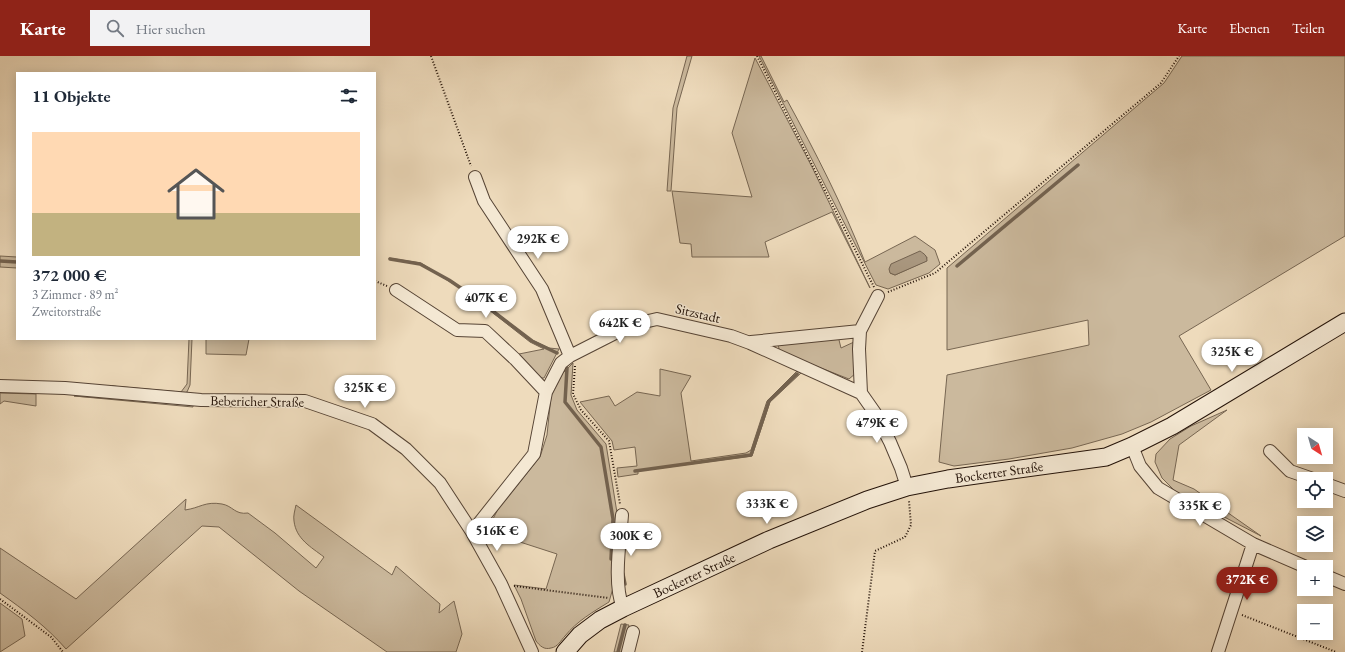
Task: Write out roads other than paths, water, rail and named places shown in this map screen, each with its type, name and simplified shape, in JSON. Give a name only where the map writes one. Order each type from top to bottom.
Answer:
[{"type":"street","points":[[475,177],[484,201],[542,289],[570,356]]},
{"type":"street","points":[[396,290],[457,330],[485,331],[515,359],[546,392]]},
{"type":"street","points":[[878,296],[860,331],[859,349],[861,393],[875,413],[890,442],[907,487]]},
{"type":"street","name":"Sitzstadt","points":[[472,532],[534,454],[546,392],[561,364],[570,356],[631,325],[657,319],[730,336],[750,342],[861,393]]},
{"type":"street","name":"Bockerter Straße","points":[[621,604],[641,600],[769,540],[867,500],[907,487],[948,479],[1106,457],[1172,426],[1345,322]]},
{"type":"street","name":"Sitzstadt","points":[[750,342],[860,331]]},
{"type":"street","name":"Bebericher Straße","points":[[0,386],[65,388],[201,400],[305,401],[372,424],[406,449],[440,483],[472,532],[501,584],[532,652]]},
{"type":"street","points":[[1132,446],[1140,466],[1158,488],[1253,544],[1297,563]]},
{"type":"street","points":[[1270,451],[1290,471],[1297,473]]},
{"type":"street","points":[[1333,487],[1345,491]]},
{"type":"street","points":[[565,652],[580,635],[621,604],[618,579],[622,515]]},
{"type":"street","points":[[1218,652],[1253,544]]},
{"type":"street","points":[[1333,579],[1345,584]]},
{"type":"street","points":[[628,652],[633,632]]},
{"type":"waterway","points":[[957,266],[1078,165]]},
{"type":"waterway","points":[[390,259],[420,264],[449,280],[477,299],[532,341],[557,353]]},
{"type":"waterway","points":[[0,261],[16,262]]},
{"type":"waterway","points":[[567,368],[565,402],[601,447],[613,519],[611,559]]},
{"type":"waterway","points":[[635,471],[751,455],[769,401],[797,374]]},
{"type":"waterway","points":[[623,574],[625,584]]},
{"type":"waterway","points":[[618,652],[625,625]]}]
